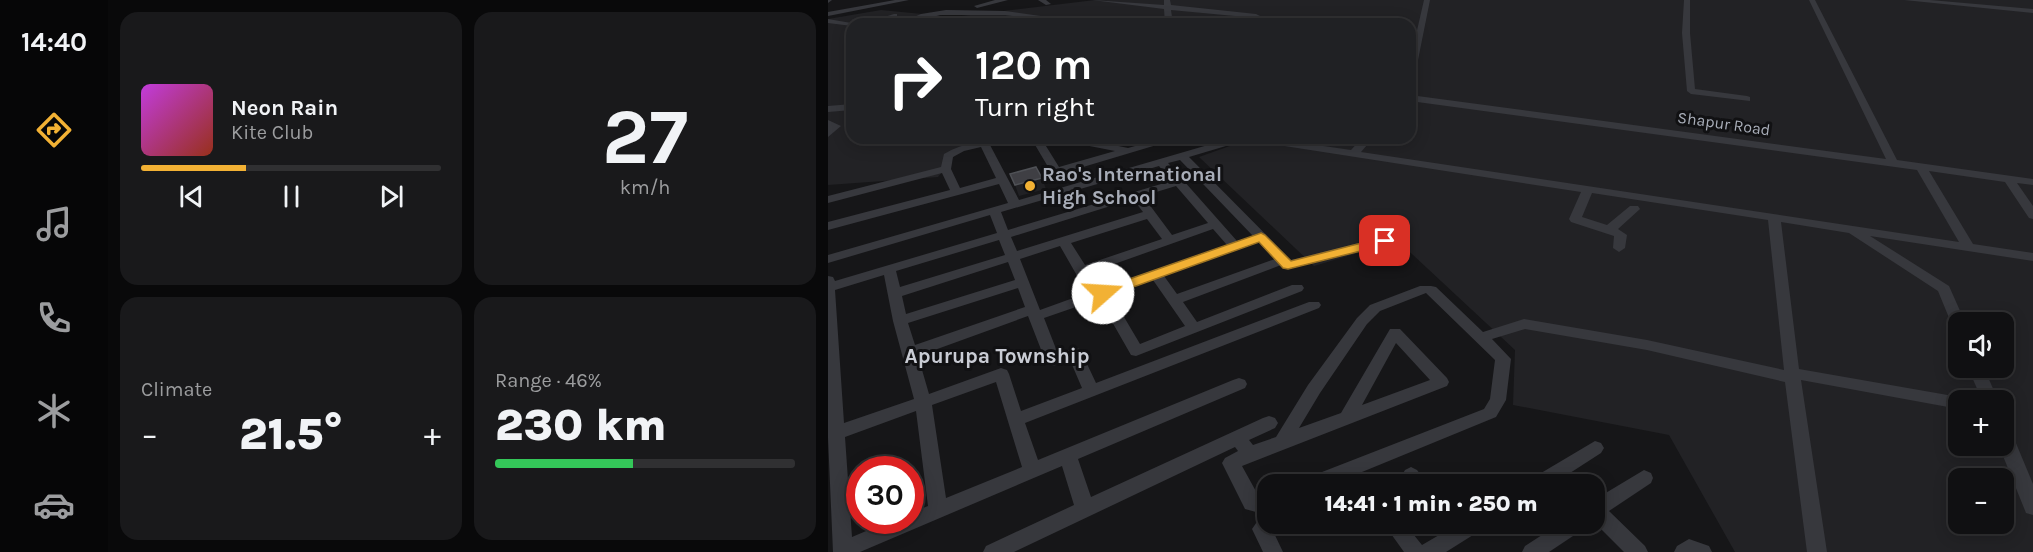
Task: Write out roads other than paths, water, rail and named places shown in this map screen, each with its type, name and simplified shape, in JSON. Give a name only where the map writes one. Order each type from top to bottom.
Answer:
[{"type":"street","points":[[828,14],[906,0]]},
{"type":"street","points":[[924,18],[1005,0]]},
{"type":"street","points":[[1095,0],[1167,4],[1256,16]]},
{"type":"street","points":[[1416,45],[1427,0]]},
{"type":"street","points":[[1687,0],[1686,33],[1691,91],[1747,99]]},
{"type":"street","points":[[1812,0],[1893,163]]},
{"type":"street","points":[[1907,0],[2033,11]]},
{"type":"street","points":[[938,14],[1005,13],[1045,18]]},
{"type":"street","points":[[887,18],[894,16]]},
{"type":"street","points":[[828,21],[846,23]]},
{"type":"street","name":"Shapur Road","points":[[1416,99],[2033,182]]},
{"type":"street","points":[[828,109],[846,108]]},
{"type":"street","points":[[828,123],[836,126],[828,134]]},
{"type":"street","points":[[956,192],[946,169],[948,156],[960,149],[980,144]]},
{"type":"street","points":[[984,144],[1014,204]]},
{"type":"street","points":[[1040,144],[1068,189]]},
{"type":"street","points":[[1094,144],[1130,151]]},
{"type":"street","points":[[1056,171],[1154,144]]},
{"type":"street","points":[[828,259],[1223,144]]},
{"type":"street","points":[[1291,144],[2033,257]]},
{"type":"street","points":[[1354,153],[1362,144]]},
{"type":"street","points":[[1182,156],[1288,265],[1398,237]]},
{"type":"street","points":[[1161,162],[1235,246]]},
{"type":"street","points":[[1921,167],[1969,248]]},
{"type":"street","points":[[828,200],[946,169]]},
{"type":"street","points":[[2009,179],[2033,215]]},
{"type":"street","points":[[828,226],[1002,180]]},
{"type":"street","points":[[1179,182],[1004,235],[829,284],[837,433],[834,488],[843,551],[1239,384]]},
{"type":"street","points":[[1588,189],[1575,219],[1610,229],[1621,235],[1619,248]]},
{"type":"street","points":[[1136,195],[1169,240]]},
{"type":"street","points":[[1610,229],[1634,208]]},
{"type":"street","points":[[994,210],[1053,361],[1075,353],[1091,391]]},
{"type":"street","points":[[895,293],[1149,214]]},
{"type":"street","points":[[1774,218],[1792,375],[1817,552]]},
{"type":"street","points":[[1081,271],[1216,224]]},
{"type":"street","points":[[1849,228],[1944,289],[1954,312]]},
{"type":"street","points":[[909,353],[1099,294],[1261,237]]},
{"type":"street","points":[[1064,241],[1081,271],[1099,294],[1136,351],[1297,288]]},
{"type":"street","points":[[1174,300],[1283,260]]},
{"type":"street","points":[[889,268],[900,321],[922,402],[938,510]]},
{"type":"street","points":[[1156,274],[1174,300],[1189,331],[1194,351]]},
{"type":"street","points":[[900,321],[1023,282]]},
{"type":"street","points":[[1283,440],[1314,389],[1362,321],[1375,308],[1428,289],[1503,359],[1498,400],[1490,413],[1336,474]]},
{"type":"street","points":[[1016,420],[1314,305]]},
{"type":"street","points":[[1480,338],[1524,324],[1647,345],[1792,375],[1948,401]]},
{"type":"street","points":[[993,552],[1085,508],[1244,447],[1283,440],[1346,419],[1441,382],[1395,332],[1346,419]]},
{"type":"street","points":[[837,433],[1001,374],[1032,471]]},
{"type":"street","points":[[1244,447],[1269,423]]},
{"type":"street","points":[[1567,474],[1594,448]]},
{"type":"street","points":[[1226,455],[1252,503],[1257,504]]},
{"type":"street","points":[[1068,456],[1085,508]]},
{"type":"street","points":[[2012,456],[2033,507]]},
{"type":"street","points":[[1605,503],[1644,478]]},
{"type":"street","points":[[1605,520],[1638,552]]},
{"type":"street","points":[[1263,534],[1273,552]]},
{"type":"street","points":[[1402,534],[1416,552]]},
{"type":"street","points":[[1428,552],[1452,534]]},
{"type":"street","points":[[1532,552],[1560,534]]},
{"type":"street","points":[[1684,552],[1689,549],[1702,552]]},
{"type":"place","name":"Rao's International High School","points":[[1030,186]]},
{"type":"district","name":"Apurupa Township","points":[[997,356]]}]
